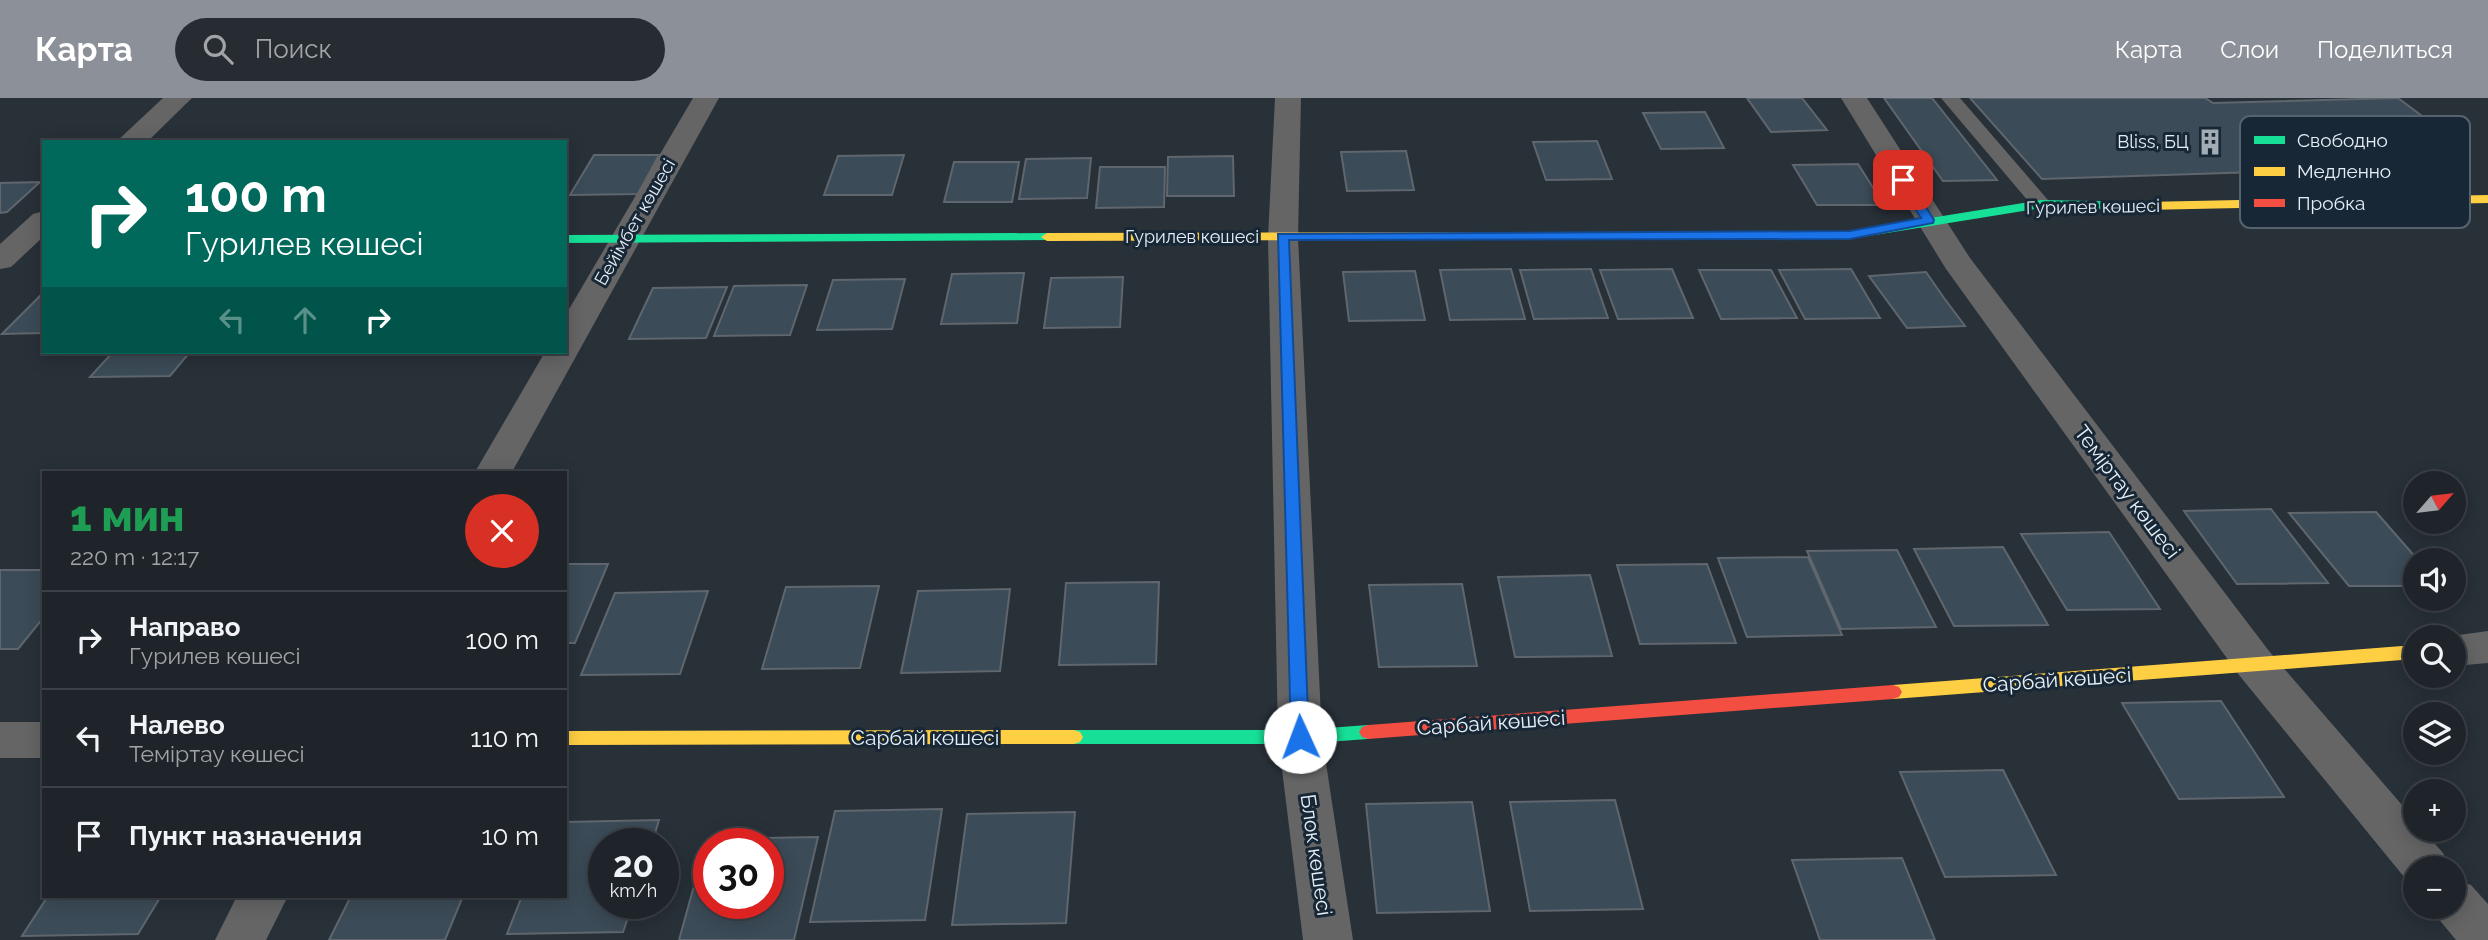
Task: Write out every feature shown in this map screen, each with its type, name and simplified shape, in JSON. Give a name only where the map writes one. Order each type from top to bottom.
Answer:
[{"type":"street","points":[[132,140],[178,98]]},
{"type":"street","name":"Бейімбет көшесі","points":[[567,342],[706,98]]},
{"type":"street","name":"Блок көшесі","points":[[1287,98],[1283,237],[1300,737],[1328,940]]},
{"type":"street","name":"Теміртау көшесі","points":[[1854,98],[1928,220],[2254,663],[2416,856]]},
{"type":"street","name":"Гурилев көшесі","points":[[2470,198],[2488,198]]},
{"type":"street","name":"Гурилев көшесі","points":[[567,239],[1850,235],[1928,220],[2041,204],[2111,207],[2240,204]]},
{"type":"street","points":[[15,250],[42,222]]},
{"type":"street","points":[[494,471],[561,354]]},
{"type":"street","points":[[2466,649],[2488,647]]},
{"type":"street","name":"Сарбай көшесі","points":[[567,738],[1300,737],[2403,653]]},
{"type":"street","points":[[0,740],[42,740]]},
{"type":"street","points":[[240,940],[262,898]]},
{"type":"street","points":[[2466,915],[2487,940]]},
{"type":"lane","points":[[1950,98],[2041,204]]},
{"type":"building","points":[[1747,98],[1802,98],[1827,130],[1771,132]]},
{"type":"building","points":[[1884,98],[1932,98],[1997,180],[1943,181]]},
{"type":"building","name":"Bliss, БЦ","points":[[1970,98],[2205,98],[2213,103],[2398,98],[2422,116],[2240,116],[2240,173],[2042,179]]},
{"type":"building","points":[[1705,112],[1724,148],[1661,149],[1643,113]]},
{"type":"building","points":[[1597,141],[1612,179],[1546,180],[1533,142]]},
{"type":"building","points":[[1406,151],[1414,190],[1347,191],[1341,152]]},
{"type":"building","points":[[594,155],[659,155],[638,194],[570,195]]},
{"type":"building","points":[[904,155],[892,195],[824,195],[838,156]]},
{"type":"building","points":[[1233,156],[1234,196],[1167,196],[1168,157]]},
{"type":"building","points":[[1091,158],[1087,198],[1019,199],[1026,159]]},
{"type":"building","points":[[954,162],[1019,162],[1012,202],[944,202]]},
{"type":"building","points":[[1858,164],[1884,205],[1817,205],[1793,165]]},
{"type":"building","points":[[1100,167],[1165,167],[1164,207],[1096,208]]},
{"type":"building","points":[[40,182],[7,212],[0,213],[0,183]]},
{"type":"building","points":[[1511,269],[1525,319],[1450,320],[1440,270]]},
{"type":"building","points":[[1591,269],[1608,318],[1534,319],[1520,270]]},
{"type":"building","points":[[1672,269],[1693,318],[1618,319],[1600,270]]},
{"type":"building","points":[[1851,269],[1880,318],[1805,319],[1779,270]]},
{"type":"building","points":[[1699,270],[1771,270],[1797,318],[1721,319]]},
{"type":"building","points":[[1415,271],[1425,320],[1349,321],[1343,272]]},
{"type":"building","points":[[1926,272],[1965,326],[1907,328],[1869,276]]},
{"type":"building","points":[[1024,273],[1017,323],[941,324],[952,274]]},
{"type":"building","points":[[1123,277],[1120,327],[1044,328],[1051,278]]},
{"type":"building","points":[[905,279],[892,329],[817,330],[833,280]]},
{"type":"building","points":[[807,285],[790,335],[714,336],[734,286]]},
{"type":"building","points":[[727,287],[706,338],[629,339],[653,288]]},
{"type":"building","points":[[42,294],[42,333],[2,334]]},
{"type":"building","points":[[111,354],[188,354],[170,376],[90,377]]},
{"type":"building","points":[[2271,509],[2328,583],[2237,584],[2184,511]]},
{"type":"building","points":[[2376,512],[2408,548],[2403,548],[2403,586],[2349,586],[2289,513]]},
{"type":"building","points":[[2109,532],[2160,609],[2067,610],[2021,534]]},
{"type":"building","points":[[2003,547],[2048,625],[1954,626],[1914,549]]},
{"type":"building","points":[[1897,550],[1936,627],[1841,629],[1807,551]]},
{"type":"building","points":[[1808,557],[1842,635],[1747,637],[1718,558]]},
{"type":"building","points":[[567,564],[608,564],[575,643],[567,643]]},
{"type":"building","points":[[1707,564],[1736,643],[1640,644],[1617,565]]},
{"type":"building","points":[[0,570],[42,570],[42,619],[18,649],[0,649]]},
{"type":"building","points":[[1590,575],[1612,656],[1515,657],[1498,577]]},
{"type":"building","points":[[1159,582],[1156,664],[1059,665],[1066,583]]},
{"type":"building","points":[[1462,584],[1477,666],[1379,667],[1369,585]]},
{"type":"building","points":[[879,586],[860,668],[762,669],[786,587]]},
{"type":"building","points":[[1010,589],[1000,671],[901,673],[918,591]]},
{"type":"building","points":[[708,591],[680,674],[581,675],[615,593]]},
{"type":"building","points":[[2221,701],[2284,797],[2179,799],[2122,703]]},
{"type":"building","points":[[2003,770],[2056,875],[1945,877],[1900,772]]},
{"type":"building","points":[[1615,800],[1643,909],[1530,911],[1510,802]]},
{"type":"building","points":[[1472,802],[1490,911],[1377,913],[1366,804]]},
{"type":"building","points":[[942,809],[925,920],[810,922],[835,811]]},
{"type":"building","points":[[1075,812],[1066,923],[952,925],[967,814]]},
{"type":"building","points":[[659,820],[657,828],[588,828],[588,919],[627,919],[623,932],[507,934],[521,898],[567,898],[567,822]]},
{"type":"building","points":[[818,837],[794,940],[679,940],[693,890],[693,919],[784,919],[784,838]]},
{"type":"building","points":[[1902,858],[1935,940],[1820,940],[1792,860]]},
{"type":"building","points":[[47,898],[160,898],[138,934],[22,936]]},
{"type":"building","points":[[350,898],[462,898],[445,940],[329,940]]},
{"type":"traffic: fast","points":[[1632,236],[1850,235],[2041,204],[2144,206]]},
{"type":"traffic: fast","points":[[567,239],[1047,237]]},
{"type":"traffic: fast","points":[[1074,737],[1300,737],[1368,732]]},
{"type":"traffic: slow","points":[[2470,199],[2488,199]]},
{"type":"traffic: slow","points":[[2144,206],[2240,204]]},
{"type":"traffic: slow","points":[[1047,237],[1632,236]]},
{"type":"traffic: slow","points":[[1893,692],[2403,653]]},
{"type":"traffic: slow","points":[[567,738],[1074,737]]},
{"type":"traffic: jam","points":[[1368,732],[1893,692]]},
{"type":"place","name":"Bliss, БЦ","points":[[2210,142]]},
{"type":"route","points":[[1300,737],[1283,237],[1850,235],[1928,220],[1903,180]]}]
